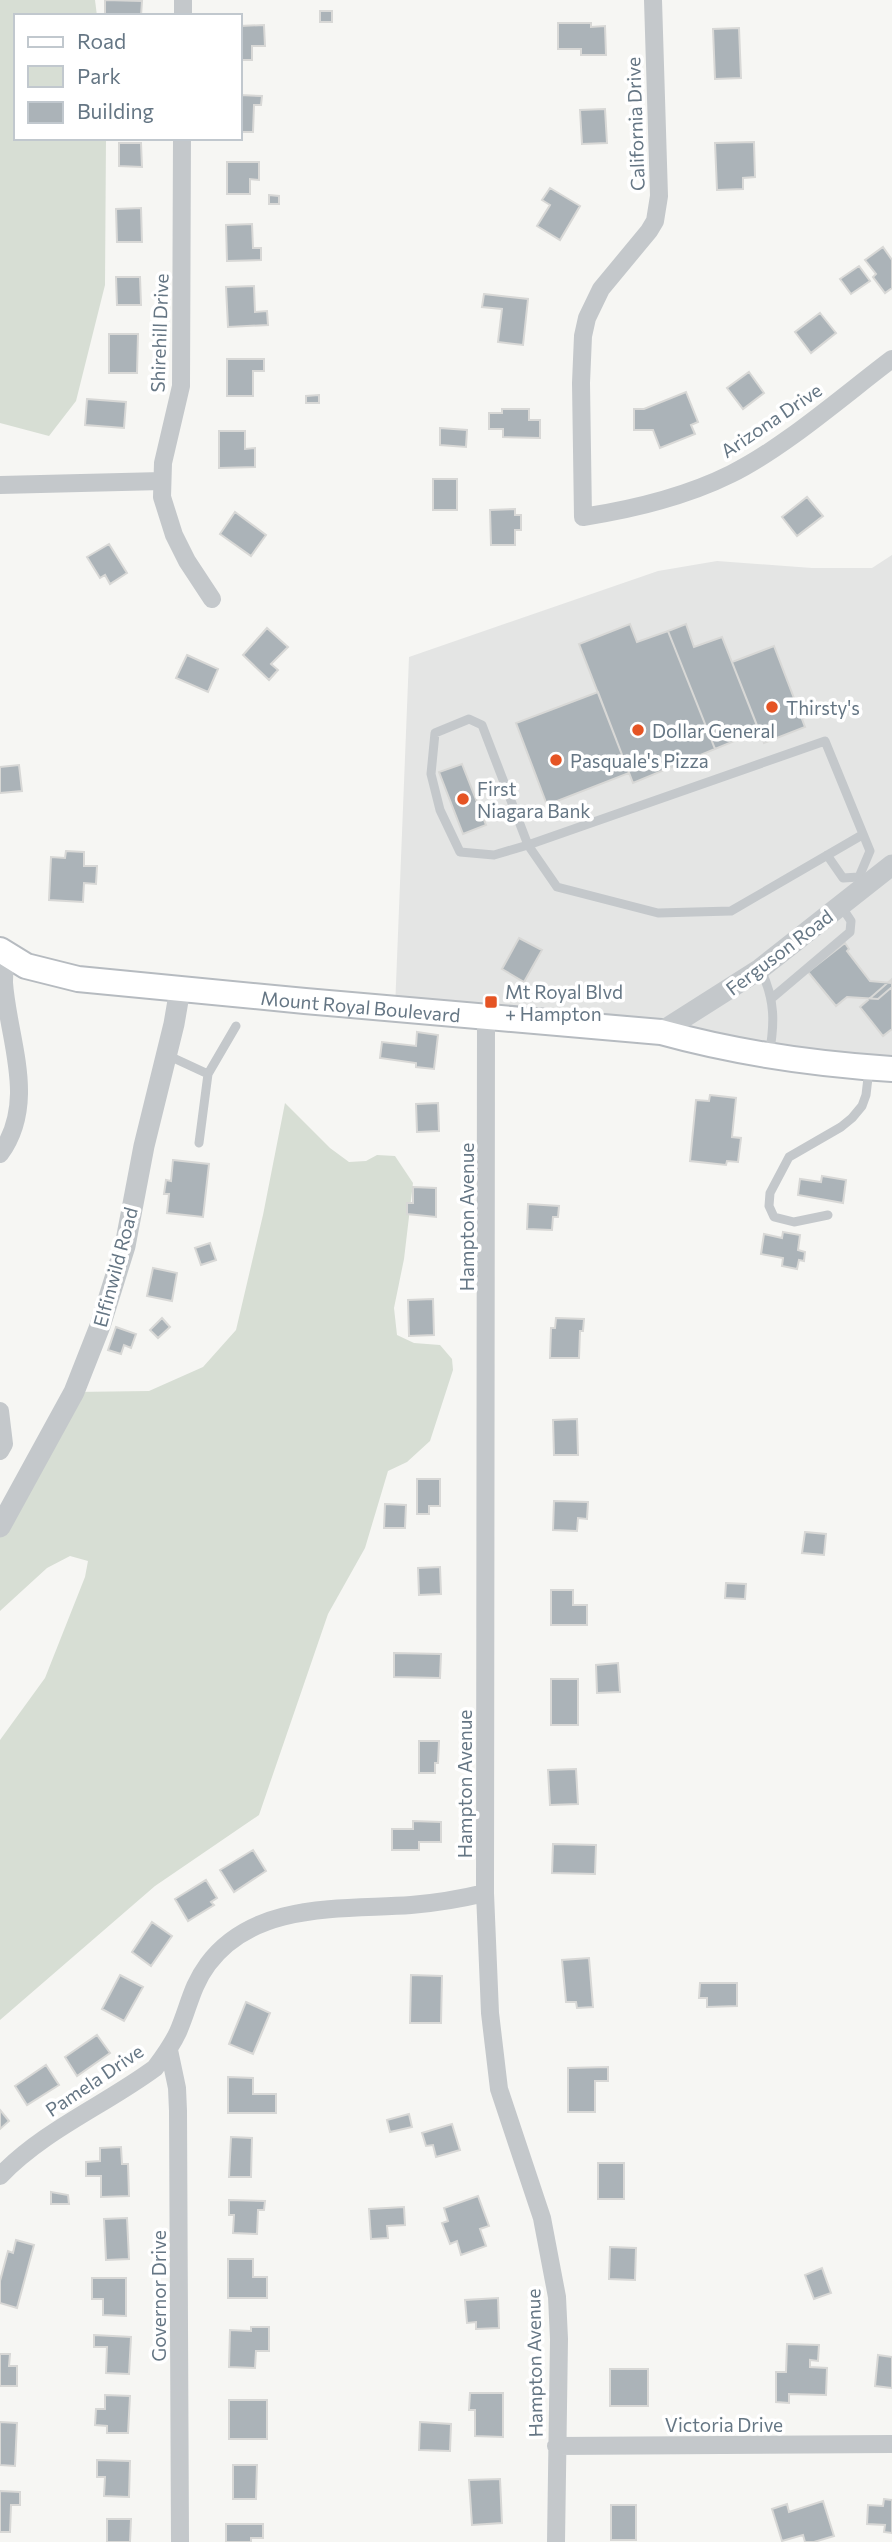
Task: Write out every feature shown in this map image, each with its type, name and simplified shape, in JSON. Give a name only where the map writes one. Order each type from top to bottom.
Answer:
[{"type":"main road","name":"Mount Royal Boulevard","points":[[3,953],[26,966],[78,979],[661,1032],[769,1057],[881,1068]]},
{"type":"street","name":"California Drive","points":[[583,517],[581,383],[583,336],[587,318],[601,289],[655,221],[659,196],[653,0]]},
{"type":"street","name":"Shirehill Drive","points":[[182,140],[181,386],[163,463],[162,481],[165,510],[174,535],[187,561],[212,598]]},
{"type":"street","name":"Arizona Drive","points":[[583,517],[646,505],[730,474],[765,453],[892,359]]},
{"type":"street","points":[[0,485],[162,481]]},
{"type":"street","name":"Ferguson Road","points":[[661,1032],[760,969],[841,905],[864,880],[892,865]]},
{"type":"street","points":[[0,1154],[8,1142],[15,1121],[19,1092],[17,1054],[4,981],[3,953]]},
{"type":"street","name":"Elfinwild Road","points":[[0,1527],[74,1392],[100,1326],[125,1246],[144,1146],[180,989]]},
{"type":"street","name":"Hampton Avenue","points":[[486,1018],[485,1893],[490,2013],[499,2089],[542,2218],[557,2297],[559,2339],[556,2542]]},
{"type":"street","points":[[0,1411],[4,1444],[0,1451]]},
{"type":"street","name":"Pamela Drive","points":[[0,2176],[44,2138],[155,2068],[169,2050],[186,2007],[210,1962],[229,1943],[251,1929],[295,1913],[457,1900],[485,1893]]},
{"type":"street","name":"Governor Drive","points":[[169,2050],[177,2088],[178,2111],[180,2542]]},
{"type":"street","name":"Victoria Drive","points":[[556,2446],[892,2444]]},
{"type":"lane","points":[[827,855],[843,878],[864,880],[870,850],[825,741],[528,845],[494,855],[460,852],[440,810],[430,774],[435,733],[468,719],[482,725],[528,845],[557,887],[659,913],[731,911],[827,855],[862,835]]},
{"type":"lane","points":[[772,998],[850,932],[850,921],[841,905]]},
{"type":"lane","points":[[760,969],[772,998],[774,1032],[769,1057]]},
{"type":"lane","points":[[199,1143],[208,1074],[236,1026]]},
{"type":"lane","points":[[166,1054],[208,1074]]},
{"type":"lane","points":[[828,1215],[794,1222],[774,1217],[769,1206],[770,1193],[789,1157],[841,1127],[862,1106],[881,1068]]},
{"type":"shaded area","points":[[892,555],[892,1069],[395,1009],[409,657],[658,571],[717,561],[812,568],[872,568]]},
{"type":"green space","points":[[0,0],[95,0],[97,14],[14,14],[14,140],[106,140],[105,285],[76,401],[49,436],[0,423]]},
{"type":"green space","points":[[285,1103],[330,1148],[349,1162],[366,1161],[377,1155],[395,1156],[413,1183],[404,1259],[394,1308],[397,1335],[414,1343],[440,1345],[452,1359],[453,1370],[430,1441],[407,1462],[388,1471],[365,1548],[328,1614],[259,1815],[155,1886],[0,2020],[0,1740],[45,1678],[85,1577],[88,1561],[70,1556],[47,1568],[0,1611],[0,1527],[74,1392],[149,1391],[203,1367],[236,1330],[263,1215]]},
{"type":"building","points":[[105,0],[142,1],[141,14],[105,14]]},
{"type":"building","points":[[320,11],[332,11],[332,22],[320,22]]},
{"type":"building","points":[[558,23],[591,23],[591,27],[605,26],[606,55],[581,55],[581,49],[558,49]]},
{"type":"building","points":[[264,25],[265,46],[252,46],[252,60],[242,60],[242,26]]},
{"type":"building","points":[[739,28],[741,78],[715,79],[713,29]]},
{"type":"building","points":[[242,95],[262,96],[261,105],[254,105],[253,132],[242,132]]},
{"type":"building","points":[[605,109],[607,143],[582,144],[580,110]]},
{"type":"building","points":[[754,142],[755,177],[743,178],[743,189],[717,190],[715,143]]},
{"type":"building","points":[[119,143],[141,143],[142,167],[119,166]]},
{"type":"building","points":[[227,162],[259,162],[259,180],[250,179],[250,194],[227,194]]},
{"type":"building","points":[[550,188],[580,206],[560,240],[537,226],[550,205],[542,200]]},
{"type":"building","points":[[269,195],[279,196],[279,204],[269,204]]},
{"type":"building","points":[[141,208],[142,242],[117,242],[116,209]]},
{"type":"building","points":[[252,224],[253,248],[261,248],[261,260],[227,261],[226,225]]},
{"type":"building","points":[[883,247],[892,260],[892,288],[885,293],[873,277],[876,274],[865,260]]},
{"type":"building","points":[[859,266],[870,281],[851,294],[840,279]]},
{"type":"building","points":[[116,277],[140,277],[141,305],[117,305]]},
{"type":"building","points":[[254,286],[255,312],[267,311],[268,325],[228,327],[226,287]]},
{"type":"building","points":[[484,294],[528,299],[523,345],[498,342],[502,309],[482,307]]},
{"type":"building","points":[[820,313],[836,333],[811,353],[795,332]]},
{"type":"building","points":[[109,334],[138,334],[137,373],[109,373]]},
{"type":"building","points":[[227,359],[264,359],[264,371],[253,371],[253,396],[227,396]]},
{"type":"building","points":[[749,372],[764,393],[743,409],[727,388]]},
{"type":"building","points":[[686,392],[698,422],[691,425],[695,434],[660,448],[653,430],[634,430],[634,409],[644,409]]},
{"type":"building","points":[[319,395],[319,403],[306,403],[306,396]]},
{"type":"building","points":[[87,399],[126,402],[124,428],[85,425]]},
{"type":"building","points":[[502,409],[529,409],[529,420],[540,420],[540,438],[503,437],[503,429],[489,429],[489,413],[502,413]]},
{"type":"building","points":[[440,428],[467,430],[466,447],[440,445]]},
{"type":"building","points":[[219,431],[245,431],[245,449],[255,448],[255,467],[219,468]]},
{"type":"building","points":[[433,479],[457,479],[457,510],[433,510]]},
{"type":"building","points":[[807,497],[823,516],[797,536],[782,517]]},
{"type":"building","points":[[515,509],[515,515],[521,515],[521,530],[515,530],[515,545],[491,545],[490,510]]},
{"type":"building","points":[[235,512],[266,535],[251,556],[220,534]]},
{"type":"building","points":[[109,544],[127,573],[110,584],[105,575],[100,578],[87,557]]},
{"type":"building","points":[[630,624],[637,642],[668,631],[715,749],[633,783],[579,644]]},
{"type":"building","points":[[686,624],[694,647],[722,637],[759,731],[715,749],[668,631]]},
{"type":"building","points":[[267,628],[288,647],[271,664],[278,670],[269,680],[243,655]]},
{"type":"building","points":[[774,646],[805,727],[764,743],[732,662]]},
{"type":"building","points":[[187,655],[218,669],[208,692],[176,678]]},
{"type":"building","points":[[598,692],[629,773],[547,805],[516,723]]},
{"type":"building","name":"First Niagara Bank","points":[[462,764],[486,825],[463,834],[439,772]]},
{"type":"building","points":[[19,765],[22,791],[0,793],[0,767]]},
{"type":"building","points":[[66,851],[84,852],[84,866],[97,866],[96,884],[84,883],[83,902],[49,900],[51,857],[65,858]]},
{"type":"building","points":[[519,938],[542,950],[524,982],[502,969]]},
{"type":"building","points":[[845,943],[849,949],[847,951],[870,981],[892,983],[892,987],[878,999],[847,997],[836,1006],[808,972]]},
{"type":"building","points":[[892,979],[892,1029],[883,1036],[860,1007]]},
{"type":"building","points":[[417,1032],[438,1035],[434,1069],[416,1067],[416,1063],[380,1058],[382,1042],[416,1046]]},
{"type":"building","points":[[710,1095],[736,1098],[732,1137],[741,1138],[738,1162],[727,1161],[726,1165],[690,1161],[696,1100],[709,1101]]},
{"type":"building","points":[[438,1103],[439,1131],[417,1132],[416,1104]]},
{"type":"building","points":[[173,1160],[209,1164],[203,1217],[167,1213],[169,1194],[164,1194],[166,1180],[171,1181]]},
{"type":"building","points":[[822,1176],[846,1180],[843,1203],[798,1195],[800,1179],[821,1182]]},
{"type":"building","points":[[413,1187],[436,1188],[436,1217],[407,1214],[407,1203],[413,1203]]},
{"type":"building","points":[[528,1204],[559,1206],[558,1217],[553,1217],[552,1230],[527,1229]]},
{"type":"building","points":[[783,1232],[800,1235],[798,1250],[805,1252],[804,1261],[799,1260],[797,1269],[782,1266],[783,1258],[761,1254],[764,1234],[782,1238]]},
{"type":"building","points":[[210,1243],[216,1260],[201,1265],[195,1248]]},
{"type":"building","points":[[153,1268],[177,1273],[172,1301],[147,1296]]},
{"type":"building","points":[[433,1299],[434,1335],[409,1336],[408,1300]]},
{"type":"building","points":[[162,1318],[170,1327],[158,1338],[150,1330]]},
{"type":"building","points":[[556,1318],[584,1319],[583,1331],[580,1331],[579,1358],[550,1358],[551,1328],[555,1328]]},
{"type":"building","points":[[116,1327],[136,1334],[131,1348],[124,1345],[121,1354],[108,1350]]},
{"type":"building","points":[[577,1419],[578,1455],[554,1455],[553,1420]]},
{"type":"building","points":[[417,1479],[440,1479],[440,1506],[429,1506],[429,1514],[417,1514]]},
{"type":"building","points":[[554,1501],[588,1502],[587,1519],[578,1518],[577,1531],[553,1530]]},
{"type":"building","points":[[385,1504],[406,1505],[405,1528],[384,1528]]},
{"type":"building","points":[[805,1532],[826,1534],[824,1555],[802,1553]]},
{"type":"building","points":[[440,1567],[441,1594],[419,1595],[418,1568]]},
{"type":"building","points":[[726,1583],[746,1584],[745,1599],[725,1598]]},
{"type":"building","points":[[551,1590],[573,1590],[573,1605],[587,1605],[587,1625],[551,1625]]},
{"type":"building","points":[[394,1653],[441,1654],[440,1678],[394,1677]]},
{"type":"building","points":[[618,1663],[620,1692],[597,1693],[596,1665]]},
{"type":"building","points":[[551,1679],[578,1679],[578,1725],[551,1725]]},
{"type":"building","points":[[419,1741],[439,1741],[435,1773],[419,1773]]},
{"type":"building","points":[[576,1769],[578,1804],[550,1805],[548,1770]]},
{"type":"building","points":[[413,1821],[441,1822],[441,1842],[419,1842],[419,1850],[392,1850],[392,1829],[413,1829]]},
{"type":"building","points":[[553,1844],[596,1845],[595,1874],[552,1873]]},
{"type":"building","points":[[253,1850],[266,1871],[234,1892],[220,1870]]},
{"type":"building","points":[[206,1880],[217,1898],[211,1902],[214,1905],[188,1921],[175,1899]]},
{"type":"building","points":[[152,1922],[172,1936],[151,1966],[132,1952]]},
{"type":"building","points":[[589,1958],[593,2007],[577,2008],[576,2002],[566,2002],[562,1960]]},
{"type":"building","points":[[120,1975],[143,1987],[124,2021],[102,2009]]},
{"type":"building","points":[[411,1975],[442,1976],[441,2023],[410,2023]]},
{"type":"building","points":[[700,1983],[737,1983],[737,2006],[707,2007],[707,1998],[699,1998]]},
{"type":"building","points":[[246,2002],[270,2013],[253,2054],[229,2044]]},
{"type":"building","points":[[97,2035],[110,2053],[77,2076],[65,2057]]},
{"type":"building","points":[[46,2065],[59,2085],[27,2105],[15,2086]]},
{"type":"building","points":[[608,2067],[608,2081],[595,2081],[595,2112],[568,2112],[568,2068]]},
{"type":"building","points":[[228,2077],[253,2078],[253,2094],[276,2094],[276,2113],[228,2113]]},
{"type":"building","points":[[0,2110],[9,2121],[0,2129]]},
{"type":"building","points":[[409,2114],[412,2127],[390,2132],[387,2120]]},
{"type":"building","points":[[452,2124],[460,2150],[436,2157],[433,2145],[426,2146],[422,2133]]},
{"type":"building","points":[[231,2137],[252,2138],[251,2177],[229,2177]]},
{"type":"building","points":[[121,2147],[122,2164],[128,2164],[129,2196],[101,2197],[101,2176],[86,2176],[86,2162],[100,2161],[100,2148]]},
{"type":"building","points":[[598,2163],[624,2163],[624,2199],[598,2199]]},
{"type":"building","points":[[51,2192],[68,2195],[69,2204],[51,2204]]},
{"type":"building","points":[[478,2196],[489,2226],[480,2229],[486,2246],[461,2255],[457,2241],[450,2244],[442,2223],[448,2221],[444,2208]]},
{"type":"building","points":[[229,2200],[265,2201],[264,2210],[258,2210],[257,2234],[233,2233],[234,2215],[229,2215]]},
{"type":"building","points":[[404,2207],[405,2225],[387,2226],[388,2238],[371,2239],[369,2209]]},
{"type":"building","points":[[127,2218],[129,2259],[106,2260],[104,2219]]},
{"type":"building","points":[[16,2240],[34,2245],[17,2308],[0,2303],[0,2281],[8,2251],[13,2253]]},
{"type":"building","points":[[610,2247],[636,2248],[635,2280],[609,2279]]},
{"type":"building","points":[[228,2259],[253,2259],[253,2277],[267,2277],[267,2298],[228,2298]]},
{"type":"building","points":[[822,2268],[831,2293],[814,2299],[805,2275]]},
{"type":"building","points":[[92,2278],[126,2278],[126,2316],[103,2315],[103,2299],[92,2299]]},
{"type":"building","points":[[498,2298],[499,2328],[476,2329],[476,2322],[467,2323],[465,2300]]},
{"type":"building","points":[[251,2327],[269,2327],[269,2351],[256,2351],[255,2368],[229,2367],[230,2330],[251,2331]]},
{"type":"building","points":[[94,2335],[131,2337],[129,2374],[106,2373],[107,2347],[94,2347]]},
{"type":"building","points":[[787,2344],[819,2345],[818,2361],[810,2360],[810,2367],[827,2368],[826,2395],[789,2394],[789,2403],[776,2402],[776,2372],[786,2372]]},
{"type":"building","points":[[0,2354],[10,2354],[9,2366],[17,2366],[17,2386],[0,2386]]},
{"type":"building","points":[[878,2355],[892,2357],[892,2388],[875,2386]]},
{"type":"building","points":[[610,2369],[648,2369],[648,2406],[610,2406]]},
{"type":"building","points":[[470,2393],[503,2393],[503,2437],[475,2436],[475,2410],[469,2410]]},
{"type":"building","points":[[105,2395],[130,2396],[128,2433],[107,2433],[107,2426],[95,2425],[96,2409],[105,2409]]},
{"type":"building","points":[[229,2400],[267,2400],[267,2439],[229,2439]]},
{"type":"building","points":[[0,2422],[17,2423],[15,2466],[0,2465]]},
{"type":"building","points":[[420,2422],[451,2424],[450,2451],[419,2450]]},
{"type":"building","points":[[97,2460],[130,2461],[129,2497],[104,2496],[105,2477],[97,2477]]},
{"type":"building","points":[[233,2465],[257,2465],[256,2499],[233,2499]]},
{"type":"building","points":[[500,2479],[502,2523],[472,2525],[469,2480]]},
{"type":"building","points":[[0,2491],[20,2492],[20,2505],[11,2505],[10,2532],[0,2532]]},
{"type":"building","points":[[884,2499],[892,2500],[892,2533],[884,2532],[885,2525],[867,2524],[868,2505],[883,2506]]},
{"type":"building","points":[[823,2501],[834,2536],[814,2542],[805,2542],[803,2535],[782,2541],[772,2509],[787,2504],[789,2512]]},
{"type":"building","points":[[611,2505],[636,2505],[636,2540],[611,2540]]},
{"type":"building","points":[[107,2519],[131,2519],[130,2542],[107,2542]]},
{"type":"building","points":[[226,2524],[263,2524],[263,2538],[251,2538],[251,2542],[226,2542]]},
{"type":"place","name":"Thirsty's","points":[[772,707]]},
{"type":"place","name":"Dollar General","points":[[638,730]]},
{"type":"place","name":"Pasquale's Pizza","points":[[556,760]]},
{"type":"place","name":"First Niagara Bank","points":[[463,799]]},
{"type":"place","name":"Mt Royal Blvd + Hampton","points":[[491,1002]]}]
